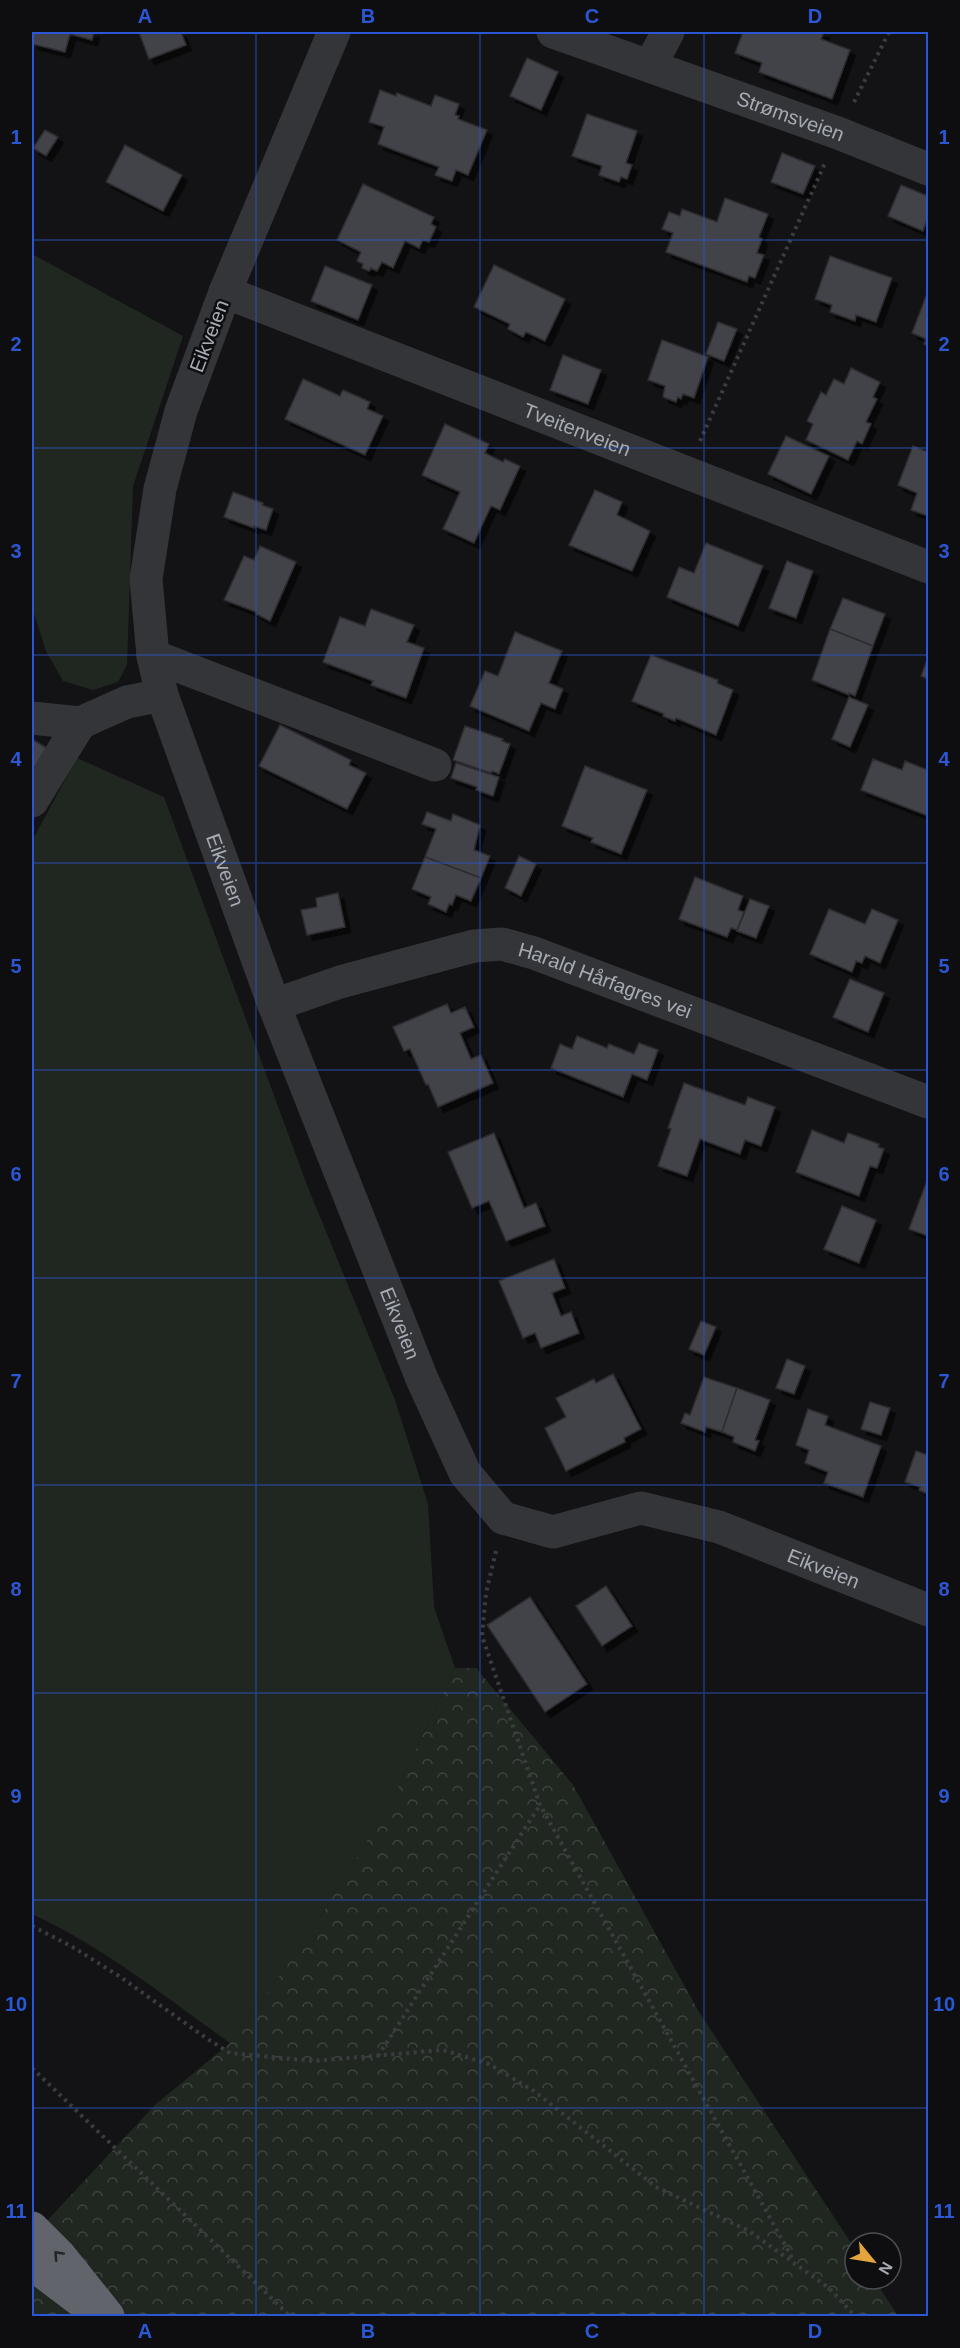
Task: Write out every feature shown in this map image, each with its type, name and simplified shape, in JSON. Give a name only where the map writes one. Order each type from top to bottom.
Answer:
[{"type":"highway","points":[[32,2229],[60,2256],[108,2316]]},
{"type":"highway","points":[[32,2264],[103,2316]]},
{"type":"street","name":"Eikveien","points":[[334,32],[225,292],[181,411],[160,489],[146,579],[153,656],[162,695],[274,1005],[422,1379],[465,1473],[503,1518],[554,1532],[641,1508],[719,1527],[928,1610]]},
{"type":"street","name":"Strømsveien","points":[[553,32],[838,133],[928,169]]},
{"type":"street","points":[[650,66],[668,32]]},
{"type":"street","name":"Tveitenveien","points":[[225,292],[928,567]]},
{"type":"street","points":[[153,656],[435,765]]},
{"type":"street","points":[[32,718],[80,723],[127,702],[162,695]]},
{"type":"street","points":[[32,801],[80,723]]},
{"type":"street","name":"Harald Hårfagres vei","points":[[274,1005],[340,982],[463,949],[502,945],[534,953],[928,1102]]},
{"type":"path","points":[[687,471],[838,133],[889,32]]},
{"type":"path","points":[[503,1518],[486,1593],[482,1636],[540,1805],[796,2264]]},
{"type":"path","points":[[378,2056],[540,1805]]},
{"type":"path","points":[[32,1926],[71,1946],[119,1976],[230,2053],[314,2061],[444,2050],[489,2064],[534,2091],[656,2187],[749,2231],[829,2288],[855,2316]]},
{"type":"path","points":[[32,2068],[290,2316]]},
{"type":"green space","points":[[32,254],[183,336],[133,486],[127,665],[118,682],[93,690],[63,681],[46,651],[32,607]]},
{"type":"green space","points":[[77,758],[164,797],[307,1185],[395,1400],[428,1504],[434,1607],[455,1668],[392,1800],[310,1934],[230,2043],[109,1957],[32,1914],[32,841]]},
{"type":"green space","points":[[455,1668],[476,1668],[573,1785],[699,2012],[843,2231],[843,2291],[882,2291],[898,2316],[32,2316],[32,2237],[155,2105],[230,2043],[310,1934],[392,1800]]},
{"type":"building","points":[[32,32],[94,32],[92,40],[70,34],[65,52],[32,44]]},
{"type":"building","points":[[139,32],[181,32],[186,45],[149,59]]},
{"type":"building","points":[[743,32],[824,32],[821,39],[850,50],[832,99],[759,72],[762,63],[735,53]]},
{"type":"building","points":[[527,58],[558,72],[541,110],[510,96]]},
{"type":"building","points":[[380,90],[396,96],[397,93],[431,106],[435,95],[459,104],[455,115],[459,116],[458,119],[487,130],[468,175],[456,170],[452,181],[435,175],[439,167],[378,144],[384,127],[369,122]]},
{"type":"building","points":[[587,114],[637,131],[626,163],[632,165],[627,179],[621,177],[619,182],[599,175],[602,166],[572,156]]},
{"type":"building","points":[[45,130],[58,137],[46,156],[33,148]]},
{"type":"building","points":[[125,145],[182,175],[163,211],[106,182]]},
{"type":"building","points":[[782,153],[815,166],[803,194],[771,182]]},
{"type":"building","points":[[363,184],[434,217],[431,224],[436,227],[429,242],[423,240],[419,248],[405,241],[393,268],[382,262],[377,271],[362,268],[363,264],[357,261],[361,252],[337,240]]},
{"type":"building","points":[[901,185],[928,196],[928,217],[923,231],[888,216]]},
{"type":"building","points":[[725,198],[768,214],[759,237],[762,239],[757,253],[764,255],[755,278],[749,276],[747,282],[666,252],[673,233],[662,229],[669,212],[680,216],[682,209],[717,222]]},
{"type":"building","points":[[830,256],[892,278],[876,322],[856,315],[855,321],[830,312],[832,305],[815,299]]},
{"type":"building","points":[[494,265],[565,299],[545,341],[526,332],[523,337],[508,329],[510,324],[474,307]]},
{"type":"building","points":[[325,266],[372,285],[358,320],[311,301]]},
{"type":"building","points":[[928,291],[928,345],[924,344],[926,339],[912,333]]},
{"type":"building","points":[[718,322],[737,329],[724,361],[706,354]]},
{"type":"building","points":[[662,340],[708,357],[694,398],[683,394],[676,402],[663,397],[665,386],[648,380]]},
{"type":"building","points":[[563,355],[601,370],[588,404],[550,390]]},
{"type":"building","points":[[851,368],[880,382],[873,397],[877,399],[866,422],[871,424],[862,444],[857,441],[848,460],[806,440],[813,424],[807,421],[821,392],[826,395],[834,379],[844,384]]},
{"type":"building","points":[[303,379],[340,396],[343,390],[370,402],[367,409],[383,416],[365,455],[285,419]]},
{"type":"building","points":[[445,424],[489,444],[485,453],[503,462],[505,459],[520,466],[500,510],[491,506],[474,543],[443,529],[460,492],[422,475]]},
{"type":"building","points":[[786,436],[829,456],[811,494],[768,474]]},
{"type":"building","points":[[913,446],[928,452],[928,516],[911,510],[917,493],[898,485]]},
{"type":"building","points":[[595,490],[622,502],[617,515],[650,531],[632,571],[569,545]]},
{"type":"building","points":[[233,492],[273,509],[266,530],[224,517]]},
{"type":"building","points":[[706,543],[763,566],[738,626],[667,597],[679,567],[694,573]]},
{"type":"building","points":[[260,546],[296,562],[270,621],[256,612],[224,600],[244,556],[254,560]]},
{"type":"building","points":[[787,561],[813,571],[796,618],[769,608]]},
{"type":"building","points":[[843,598],[885,614],[873,646],[830,629]]},
{"type":"building","points":[[371,609],[414,625],[407,642],[424,648],[406,698],[371,685],[373,681],[323,662],[340,617],[365,626]]},
{"type":"building","points":[[830,629],[873,646],[855,696],[812,680]]},
{"type":"building","points":[[515,632],[562,651],[549,683],[563,689],[555,709],[541,703],[529,731],[470,706],[485,671],[498,676]]},
{"type":"building","points":[[651,655],[718,680],[717,683],[733,690],[716,735],[676,718],[675,721],[632,701]]},
{"type":"building","points":[[928,658],[928,679],[921,676]]},
{"type":"building","points":[[849,697],[868,705],[850,747],[832,739]]},
{"type":"building","points":[[280,725],[351,760],[349,765],[366,773],[347,809],[259,766]]},
{"type":"building","points":[[465,726],[503,739],[502,741],[510,744],[499,774],[453,760]]},
{"type":"building","points":[[32,739],[50,750],[32,783]]},
{"type":"building","points":[[873,759],[902,770],[905,761],[928,770],[928,816],[861,790]]},
{"type":"building","points":[[456,763],[499,777],[493,796],[476,790],[477,787],[451,778]]},
{"type":"building","points":[[585,766],[647,790],[621,854],[591,842],[593,838],[562,826]]},
{"type":"building","points":[[427,812],[451,821],[453,814],[480,825],[474,850],[490,856],[481,878],[425,857],[436,829],[422,824]]},
{"type":"building","points":[[519,856],[536,864],[521,896],[505,888]]},
{"type":"building","points":[[425,857],[481,878],[471,901],[456,895],[446,912],[428,904],[431,897],[412,889]]},
{"type":"building","points":[[695,877],[743,896],[738,910],[744,912],[737,930],[731,928],[727,937],[679,919]]},
{"type":"building","points":[[338,893],[345,927],[307,935],[301,910],[317,907],[316,898]]},
{"type":"building","points":[[750,899],[769,906],[756,938],[737,931]]},
{"type":"building","points":[[829,909],[865,924],[872,909],[898,920],[880,963],[865,956],[862,963],[856,961],[852,972],[810,954]]},
{"type":"building","points":[[850,979],[884,993],[868,1032],[833,1017]]},
{"type":"building","points":[[447,1004],[451,1013],[465,1007],[474,1027],[460,1033],[471,1059],[481,1055],[493,1083],[438,1107],[410,1049],[404,1051],[393,1027]]},
{"type":"building","points":[[577,1036],[607,1048],[609,1044],[634,1054],[639,1043],[658,1050],[647,1080],[632,1074],[623,1097],[551,1068],[560,1044],[572,1049]]},
{"type":"building","points":[[684,1083],[745,1105],[748,1097],[775,1107],[761,1146],[745,1140],[740,1154],[700,1139],[687,1176],[658,1166],[671,1129],[668,1128]]},
{"type":"building","points":[[812,1130],[844,1143],[848,1133],[879,1144],[878,1147],[884,1149],[877,1168],[870,1166],[859,1196],[796,1172]]},
{"type":"building","points":[[494,1133],[524,1208],[536,1203],[545,1226],[506,1241],[489,1201],[472,1208],[448,1152]]},
{"type":"building","points":[[928,1178],[928,1236],[909,1229]]},
{"type":"building","points":[[842,1206],[876,1220],[859,1263],[824,1249]]},
{"type":"building","points":[[554,1259],[565,1288],[552,1293],[561,1316],[571,1312],[579,1333],[541,1348],[535,1333],[523,1338],[499,1281]]},
{"type":"building","points":[[701,1321],[716,1327],[704,1355],[689,1349]]},
{"type":"building","points":[[787,1359],[805,1366],[794,1394],[776,1388]]},
{"type":"building","points":[[613,1374],[641,1429],[624,1438],[625,1442],[566,1471],[545,1428],[566,1417],[556,1398],[594,1379],[596,1383]]},
{"type":"building","points":[[704,1377],[737,1388],[722,1432],[706,1427],[705,1432],[681,1423],[685,1413],[690,1415]]},
{"type":"building","points":[[737,1388],[770,1400],[755,1440],[759,1441],[755,1451],[733,1442],[734,1437],[722,1432]]},
{"type":"building","points":[[870,1402],[890,1408],[881,1435],[861,1429]]},
{"type":"building","points":[[808,1409],[828,1416],[825,1425],[881,1446],[863,1497],[824,1483],[828,1472],[805,1463],[809,1450],[796,1445]]},
{"type":"building","points":[[916,1451],[928,1455],[928,1494],[919,1490],[920,1487],[905,1482]]},
{"type":"building","points":[[606,1586],[632,1626],[602,1646],[576,1606]]},
{"type":"building","points":[[530,1597],[587,1684],[545,1712],[487,1625]]}]
